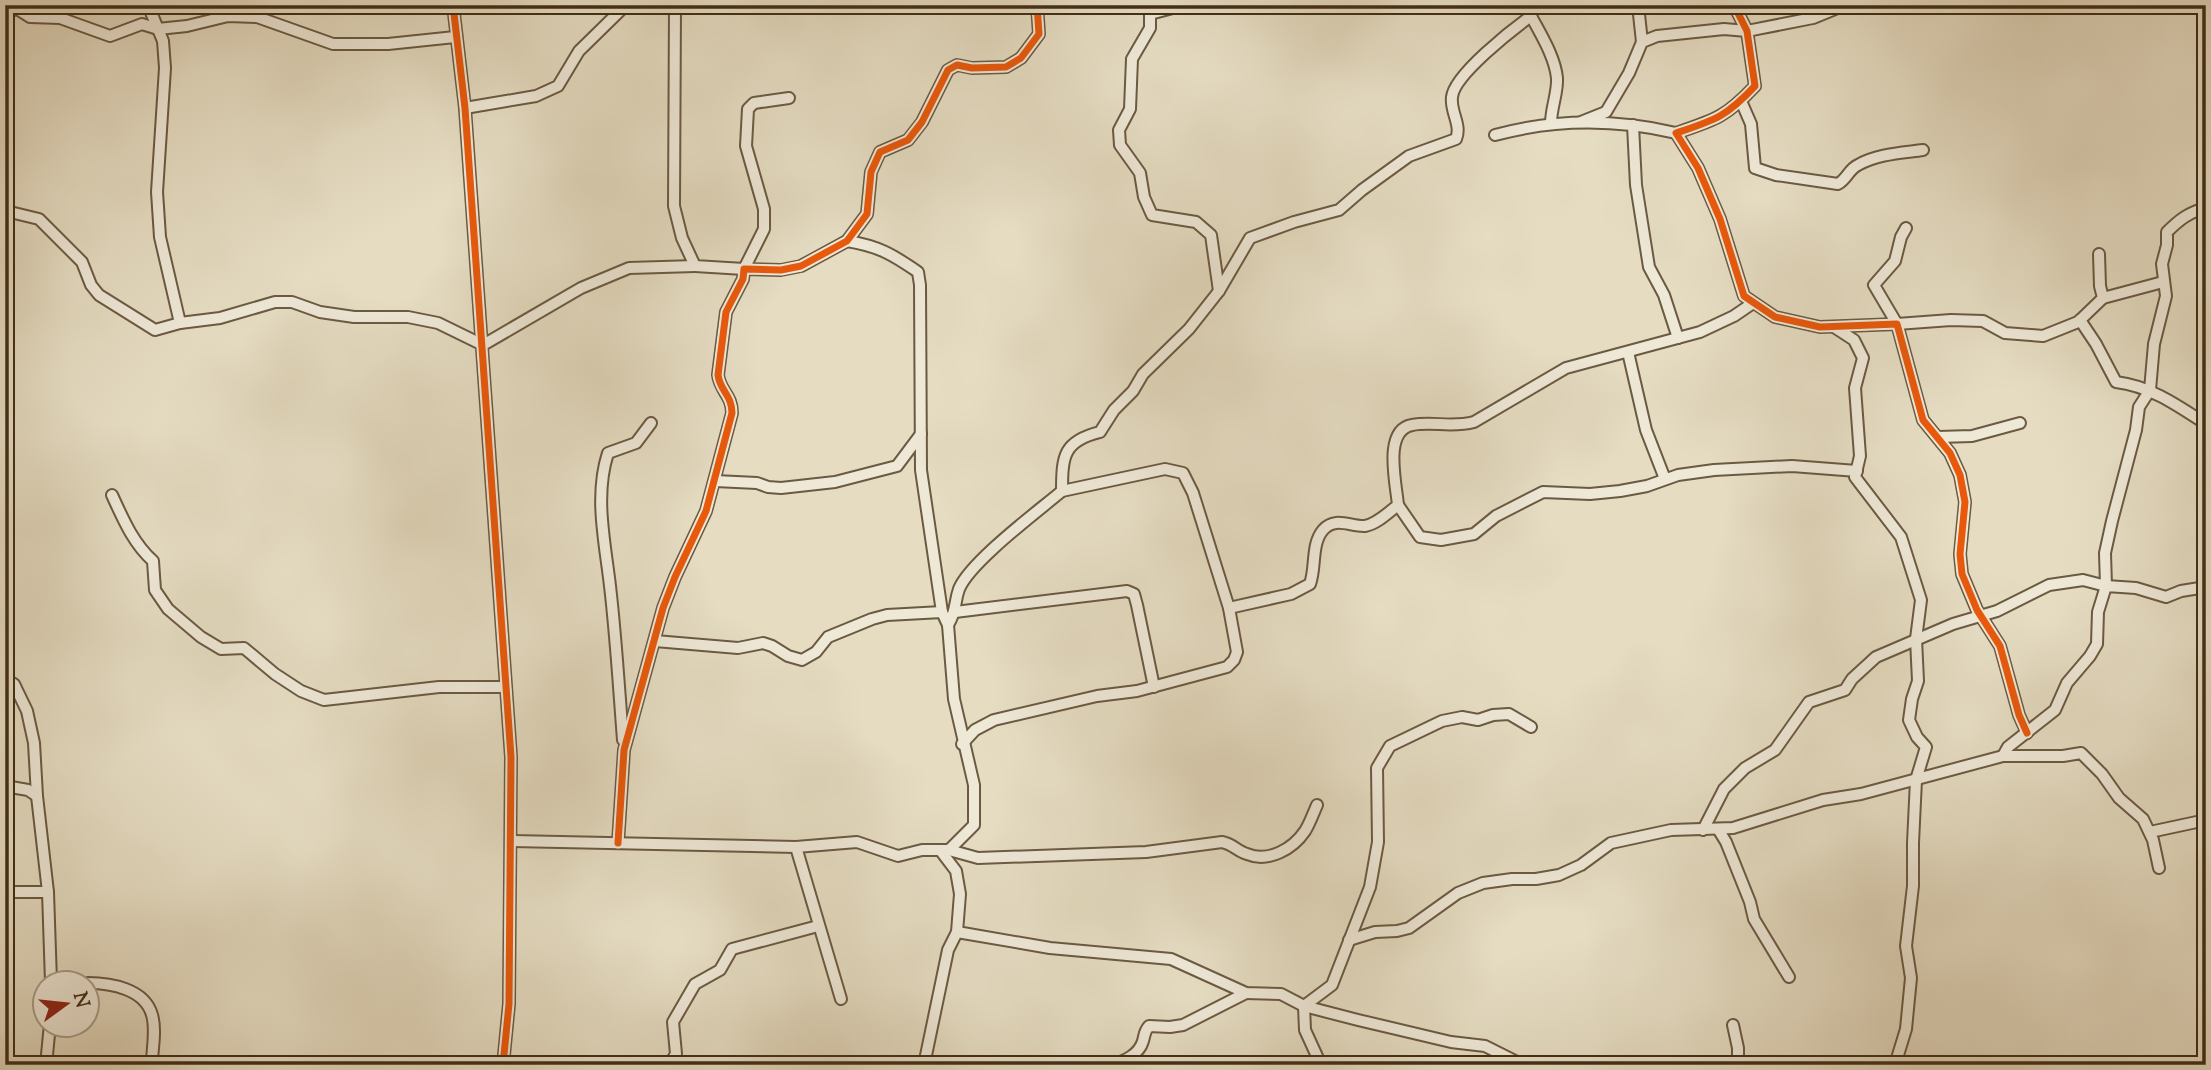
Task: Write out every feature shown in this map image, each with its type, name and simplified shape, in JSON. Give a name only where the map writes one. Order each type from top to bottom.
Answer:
[{"type":"street","points":[[148,5],[163,41],[165,68],[158,167],[160,237],[180,323]]},
{"type":"street","points":[[453,5],[465,108],[506,687],[512,841],[509,1004],[503,1065]]},
{"type":"street","points":[[465,108],[537,96],[558,86],[579,51],[626,5]]},
{"type":"street","points":[[675,5],[674,206],[682,238],[695,266]]},
{"type":"street","points":[[483,345],[581,288],[629,268],[695,266],[781,270],[801,266],[847,241],[867,214],[871,172],[880,152],[908,140],[922,122],[948,70],[957,65],[972,68],[1006,66],[1021,58],[1039,34],[1037,5]]},
{"type":"street","points":[[1184,5],[1148,9],[1150,28],[1132,59],[1130,109],[1119,130],[1120,145],[1140,173],[1144,197],[1152,215],[1196,222],[1211,236],[1219,291]]},
{"type":"street","points":[[1581,122],[1606,111],[1629,74],[1642,42],[1638,5]]},
{"type":"street","points":[[1494,135],[1525,127],[1581,122],[1633,125],[1676,133],[1718,119],[1755,86],[1747,31],[1734,5]]},
{"type":"street","points":[[1642,42],[1657,36],[1724,29],[1747,31],[1813,18],[1835,9],[1835,5]]},
{"type":"street","points":[[5,9],[19,10],[30,17],[60,18],[110,36],[142,24],[158,29],[187,26],[228,16],[257,17],[333,44],[388,44],[455,37]]},
{"type":"street","points":[[1062,491],[1062,474],[1069,446],[1081,437],[1100,432],[1143,374],[1189,329],[1219,291],[1250,238],[1339,210],[1409,156],[1456,139],[1460,131],[1455,119],[1452,97],[1457,83],[1530,11],[1548,50],[1557,79],[1551,123]]},
{"type":"street","points":[[624,750],[667,598],[706,511],[732,413],[732,403],[719,384],[718,375],[726,312],[764,229],[764,209],[746,146],[748,109],[754,103],[789,98]]},
{"type":"street","points":[[1741,101],[1751,124],[1755,168],[1776,175],[1838,184],[1844,181],[1854,167],[1869,159],[1923,150]]},
{"type":"street","points":[[1633,125],[1636,185],[1649,267],[1664,295],[1678,338]]},
{"type":"street","points":[[1676,133],[1698,167],[1720,219],[1744,296],[1775,317],[1820,327],[1951,320],[1983,321],[2005,333],[2043,335],[2080,320],[2103,298],[2163,282]]},
{"type":"street","points":[[5,207],[10,212],[39,219],[82,262],[91,285],[99,295],[155,330],[180,323],[220,318],[275,302],[292,302],[320,312],[354,317],[408,317],[438,323],[483,345]]},
{"type":"street","points":[[2003,756],[2008,747],[2055,710],[2067,684],[2097,644],[2098,612],[2106,586],[2105,553],[2136,430],[2139,407],[2150,390],[2154,344],[2166,296],[2162,264],[2167,232],[2180,218],[2206,208]]},
{"type":"street","points":[[1906,228],[1895,261],[1874,285],[1897,324],[1923,420],[1950,453],[1960,475],[1965,502],[1960,554],[1962,574],[1980,615],[2000,646],[2026,733]]},
{"type":"street","points":[[847,241],[874,245],[918,272],[921,470],[942,612],[948,625],[954,699],[962,744],[974,785],[974,825],[944,850]]},
{"type":"street","points":[[2099,254],[2103,298]]},
{"type":"street","points":[[1753,303],[1720,324],[1566,368],[1474,422],[1461,426],[1412,425],[1401,430],[1394,439],[1398,505],[1420,537],[1441,540],[1474,534],[1496,516],[1542,492],[1590,494],[1620,491],[1678,475],[1714,470],[1792,466],[1857,471]]},
{"type":"street","points":[[2080,320],[2116,382],[2136,384],[2150,390],[2206,424]]},
{"type":"street","points":[[1834,327],[1853,340],[1863,358],[1855,387],[1860,456],[1855,477],[1901,537],[1921,600],[1916,639],[1918,681],[1909,720],[1917,737],[1926,747],[1916,780],[1913,886],[1906,946],[1911,978],[1906,1029],[1895,1065]]},
{"type":"street","points":[[1628,352],[1646,430],[1665,479]]},
{"type":"street","points":[[1938,437],[1972,436],[2020,423]]},
{"type":"street","points":[[618,843],[624,750],[603,533],[601,473],[608,453],[636,443],[651,424]]},
{"type":"street","points":[[715,481],[757,483],[781,488],[848,479],[897,466],[921,434]]},
{"type":"street","points":[[948,625],[956,612],[959,589],[973,569],[1062,491],[1166,469],[1183,473],[1193,493],[1229,608],[1237,644],[1234,660],[1227,667],[1154,687],[1097,696],[994,720],[975,730],[962,744]]},
{"type":"street","points":[[111,495],[142,551],[153,561],[155,590],[168,609],[201,637],[221,649],[244,648],[275,674],[302,691],[324,700],[439,687],[506,687]]},
{"type":"street","points":[[1229,608],[1291,594],[1310,584],[1317,545],[1323,530],[1339,522],[1366,526],[1398,505]]},
{"type":"street","points":[[1703,830],[1718,799],[1730,783],[1745,768],[1775,750],[1809,702],[1846,690],[1852,679],[1876,657],[1916,639],[1997,611],[2049,585],[2083,580],[2106,586],[2136,588],[2166,597],[2181,591],[2206,587]]},
{"type":"street","points":[[956,612],[1127,591],[1134,594],[1154,687]]},
{"type":"street","points":[[655,641],[738,648],[763,643],[802,660],[816,652],[828,637],[872,619],[887,615],[942,612]]},
{"type":"street","points":[[5,679],[14,684],[27,711],[34,743],[48,892],[51,968]]},
{"type":"street","points":[[1304,1006],[1332,985],[1370,887],[1378,842],[1377,768],[1390,747],[1442,722],[1462,717],[1478,720],[1509,714],[1531,727]]},
{"type":"street","points":[[1349,940],[1375,932],[1409,928],[1458,893],[1483,883],[1559,875],[1581,865],[1611,843],[1671,830],[1718,829],[1752,822],[1822,800],[1861,794],[2003,756],[2063,756],[2081,753],[2102,774],[2119,798],[2143,819],[2150,832],[2159,868]]},
{"type":"street","points":[[5,786],[28,790],[37,796]]},
{"type":"street","points":[[512,841],[796,847],[857,842],[898,856],[922,850],[944,850],[978,859],[1146,852],[1223,842],[1261,859],[1278,855],[1304,833],[1317,805]]},
{"type":"street","points":[[2150,832],[2206,820]]},
{"type":"street","points":[[1718,829],[1726,842],[1754,919],[1789,976]]},
{"type":"street","points":[[796,847],[841,999]]},
{"type":"street","points":[[924,1065],[948,950],[957,932],[960,894],[956,871],[944,850]]},
{"type":"street","points":[[5,892],[48,892]]},
{"type":"street","points":[[669,1065],[676,1054],[673,1022],[695,984],[720,970],[732,949],[818,926]]},
{"type":"street","points":[[957,932],[1050,948],[1171,959],[1246,993],[1281,994],[1304,1006],[1451,1042],[1485,1046],[1523,1065]]},
{"type":"street","points":[[102,983],[132,991],[146,1002],[152,1016],[152,1059],[155,1065]]},
{"type":"street","points":[[1112,1065],[1127,1060],[1138,1050],[1149,1026],[1183,1025],[1246,993]]},
{"type":"street","points":[[1304,1006],[1305,1030],[1321,1065]]},
{"type":"street","points":[[1733,1025],[1738,1048],[1738,1065]]},
{"type":"street","points":[[46,1065],[49,1038]]},
{"type":"cycle path","points":[[453,5],[465,108],[511,757],[509,1004],[503,1065]]},
{"type":"cycle path","points":[[618,843],[624,750],[663,608],[706,511],[732,413],[718,375],[726,312],[743,279],[744,269],[781,270],[801,266],[847,241],[867,214],[871,172],[880,152],[908,140],[922,122],[948,70],[957,65],[972,68],[1006,67],[1021,58],[1039,34],[1037,5]]},
{"type":"cycle path","points":[[1734,5],[1747,31],[1755,86],[1736,105],[1719,116],[1676,133],[1698,168],[1720,219],[1744,296],[1775,317],[1820,327],[1897,324],[1923,420],[1950,453],[1960,475],[1965,502],[1960,554],[1962,574],[1977,610],[2000,646],[2019,715],[2027,733]]}]
